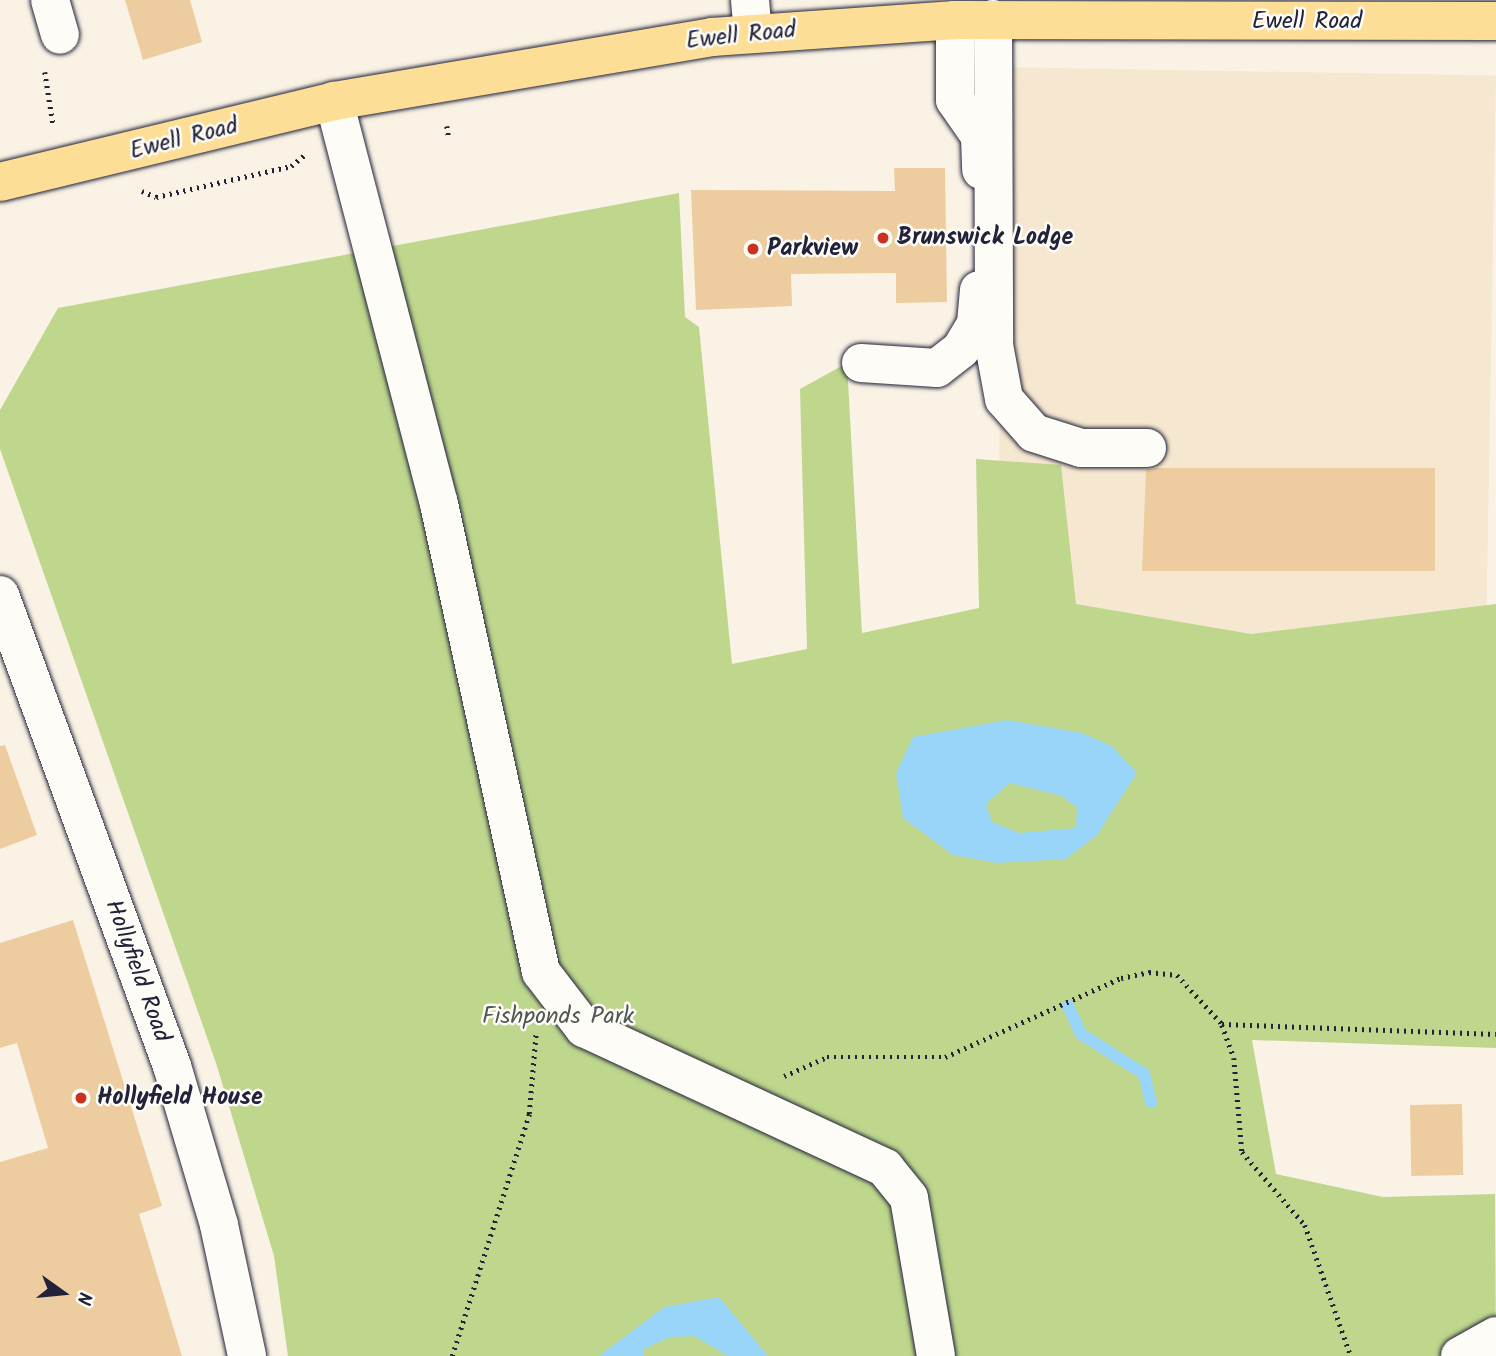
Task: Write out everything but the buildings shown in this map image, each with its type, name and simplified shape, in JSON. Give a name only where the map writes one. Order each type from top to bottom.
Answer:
[{"type":"main road","name":"Ewell Road","points":[[0,182],[334,101],[751,17],[1496,21]]},
{"type":"street","points":[[993,19],[993,345],[1004,399],[1034,433],[1082,448],[1147,448]]},
{"type":"street","points":[[861,363],[937,368],[961,349],[976,324],[980,136],[955,100],[955,20]]},
{"type":"street","points":[[334,101],[439,505],[541,972],[584,1028],[761,1113],[885,1168],[909,1198],[936,1356]]},
{"type":"street","name":"Hollyfield Road","points":[[0,595],[172,1066],[219,1225],[247,1356]]},
{"type":"street","points":[[1461,1356],[1496,1336]]},
{"type":"path","points":[[447,126],[449,138]]},
{"type":"path","name":"Ewell Road","points":[[126,192],[138,189],[156,197],[291,166],[313,148]]},
{"type":"path","points":[[452,1356],[529,1114],[541,972]]},
{"type":"path","points":[[761,1113],[786,1072],[827,1057],[945,1057],[1121,978],[1149,972],[1177,975],[1222,1024],[1234,1058],[1242,1152],[1305,1225],[1351,1356]]},
{"type":"path","points":[[1222,1024],[1496,1034]]},
{"type":"shaded area","points":[[1006,67],[1496,76],[1486,670],[996,662]]},
{"type":"green space","name":"Fishponds Park","points":[[679,193],[685,317],[699,327],[732,664],[807,649],[800,389],[847,363],[862,633],[979,608],[976,459],[1061,465],[1076,604],[1251,634],[1496,604],[1496,1048],[1252,1040],[1276,1174],[1383,1197],[1495,1194],[1496,1356],[288,1356],[274,1256],[216,1063],[0,449],[0,410],[58,308]]},
{"type":"water","points":[[1007,720],[1082,733],[1112,746],[1137,773],[1097,835],[1066,859],[997,863],[953,855],[903,818],[896,773],[913,737]],"holes":[[[1010,783],[1062,796],[1077,808],[1076,828],[1019,833],[992,822],[986,804]]]},
{"type":"water","points":[[719,1297],[768,1356],[728,1356],[694,1336],[670,1337],[644,1349],[643,1356],[599,1356],[664,1307]]},
{"type":"waterway","points":[[1068,1006],[1081,1034],[1144,1074],[1151,1102]]},
{"type":"place","name":"Brunswick Lodge","points":[[883,238]]},
{"type":"place","name":"Parkview","points":[[753,249]]},
{"type":"place","name":"Hollyfield House","points":[[81,1098]]}]
